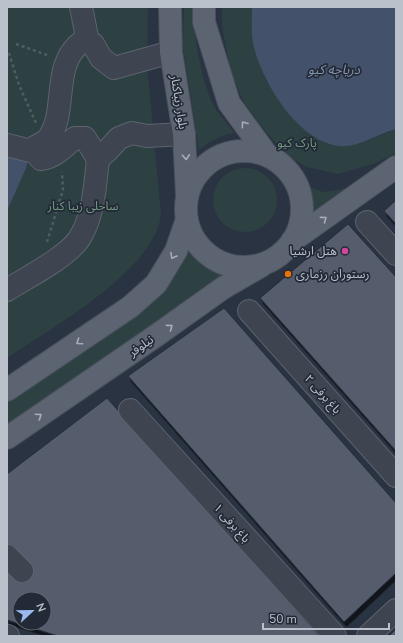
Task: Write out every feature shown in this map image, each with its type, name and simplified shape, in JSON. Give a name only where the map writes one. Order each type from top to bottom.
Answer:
[{"type":"main road","name":"بلوار زیباکنار","points":[[170,7],[171,52],[184,134],[187,196]]},
{"type":"main road","points":[[204,7],[204,22],[229,103],[267,155],[282,165],[293,177],[300,193],[301,215],[299,226],[292,241]]},
{"type":"main road","points":[[267,155],[250,151],[233,151],[217,157],[203,167],[193,180],[187,196],[187,219],[193,237],[206,252],[222,262],[240,267],[259,265],[276,257],[292,241],[396,167]]},
{"type":"main road","points":[[7,390],[130,307],[156,284],[176,251],[187,219]]},
{"type":"main road","name":"نیلوفر","points":[[7,438],[151,340],[224,288],[276,257]]},
{"type":"street","points":[[81,7],[88,42]]},
{"type":"street","points":[[42,150],[55,124],[66,61],[75,46],[83,41],[93,44],[101,58],[114,68],[171,52]]},
{"type":"street","points":[[98,159],[119,138],[132,133],[147,136],[184,134]]},
{"type":"street","points":[[7,146],[42,150],[75,138],[85,138],[98,159],[93,200],[88,222],[79,239],[71,249],[7,290]]},
{"type":"street","points":[[367,222],[396,254]]},
{"type":"street","name":"باغ برفی ۲","points":[[249,311],[396,476]]},
{"type":"street","name":"باغ برفی ۱","points":[[130,410],[335,636]]},
{"type":"street","points":[[368,636],[396,610]]},
{"type":"path","points":[[16,44],[66,61]]},
{"type":"path","points":[[9,53],[19,86],[39,132],[42,150],[63,174],[63,190],[42,255],[40,269]]},
{"type":"green space","name":"ساحلی زیبا کنار","points":[[7,7],[148,7],[147,65],[161,214],[155,235],[141,256],[122,276],[99,296],[74,314],[7,358]]},
{"type":"green space","points":[[184,7],[192,7],[199,57],[209,94],[214,106],[234,133],[215,139],[199,150],[183,46]]},
{"type":"green space","name":"پارک کیو","points":[[222,7],[252,7],[253,43],[265,78],[282,104],[301,126],[361,143],[396,129],[396,153],[373,164],[338,174],[307,167],[288,156],[267,133],[243,101],[231,72],[222,26]]},
{"type":"green space","points":[[245,168],[263,174],[271,182],[277,200],[271,218],[263,226],[245,232],[227,226],[219,218],[213,200],[219,182],[227,174]]},
{"type":"green space","points":[[374,179],[308,219],[309,208],[304,185],[323,192],[339,190]]},
{"type":"green space","points":[[193,243],[208,259],[229,270],[170,316],[7,426],[7,398],[173,277]]},
{"type":"water","name":"دریاچه کیو","points":[[252,7],[396,7],[396,129],[361,143],[346,146],[338,146],[323,141],[309,133],[295,121],[283,106],[264,74],[257,58],[253,43]]},
{"type":"water","points":[[7,139],[29,156],[26,168],[7,211]]},
{"type":"building","points":[[396,200],[396,224],[384,211]]},
{"type":"building","points":[[348,224],[396,277],[396,451],[260,298]]},
{"type":"building","points":[[224,308],[396,503],[396,573],[344,622],[128,376]]},
{"type":"building","points":[[107,398],[319,636],[58,636],[42,631],[52,631],[52,591],[12,591],[12,622],[7,620],[7,474]]},
{"type":"building","points":[[396,629],[396,636],[389,636]]},
{"type":"place","name":"هتل ارشیا","points":[[345,251]]},
{"type":"place","name":"رستوران رزماری","points":[[288,274]]}]
